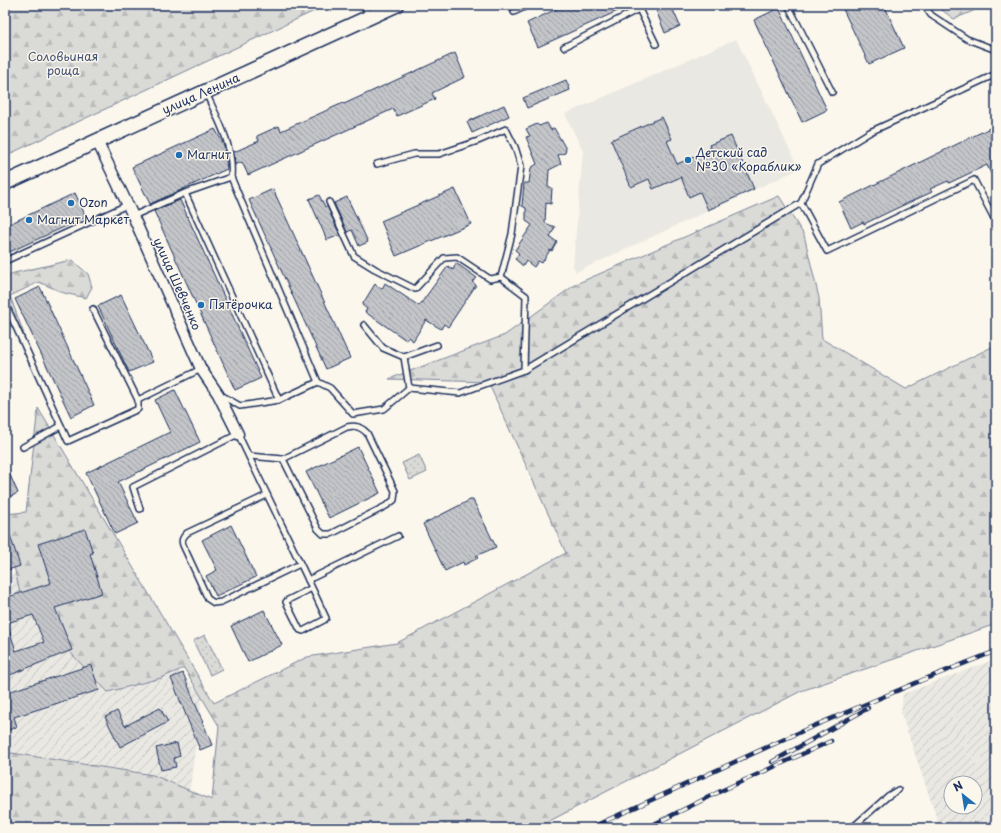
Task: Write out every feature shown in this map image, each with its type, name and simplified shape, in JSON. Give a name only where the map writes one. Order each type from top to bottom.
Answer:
[{"type":"main road","name":"улица Ленина","points":[[5,183],[206,92],[367,11],[396,5]]},
{"type":"street","name":"улица Шевченко","points":[[97,141],[133,216],[200,369],[218,394],[238,434]]},
{"type":"lane","points":[[514,12],[529,5]]},
{"type":"lane","points":[[788,5],[832,92]]},
{"type":"lane","points":[[924,5],[931,16],[967,39],[996,50]]},
{"type":"lane","points":[[564,47],[638,7],[656,44]]},
{"type":"lane","points":[[206,92],[224,133],[232,165],[231,177],[318,382],[330,388],[353,414],[384,409],[408,388],[460,393],[524,370],[801,203],[818,164],[870,132],[996,74]]},
{"type":"lane","points":[[377,164],[414,154],[439,154],[478,141],[506,129],[515,147],[521,166],[512,234],[501,277]]},
{"type":"lane","points":[[133,216],[185,193],[231,177]]},
{"type":"lane","points":[[801,203],[827,251],[974,180],[996,222]]},
{"type":"lane","points":[[185,193],[279,400]]},
{"type":"lane","points":[[329,202],[354,256],[375,269],[415,289],[444,258],[457,257],[490,279],[501,277],[526,296],[524,370]]},
{"type":"lane","points":[[5,261],[127,205]]},
{"type":"lane","points":[[5,303],[68,441],[138,409],[138,400],[93,310]]},
{"type":"lane","points":[[364,325],[383,348],[404,358],[437,345]]},
{"type":"lane","points":[[404,358],[408,388]]},
{"type":"lane","points":[[138,400],[200,369]]},
{"type":"lane","points":[[218,394],[240,406],[279,400],[318,382]]},
{"type":"lane","points":[[23,447],[61,426]]},
{"type":"lane","points":[[248,456],[283,458],[348,427],[359,427],[367,433],[395,491],[394,500],[386,506],[331,534],[323,534],[318,529],[283,458]]},
{"type":"lane","points":[[140,508],[133,487],[238,434],[248,456],[312,588],[326,618],[303,631],[300,630],[286,602],[312,588]]},
{"type":"lane","points":[[267,495],[184,536],[182,542],[208,599],[214,603],[221,602],[300,564]]},
{"type":"lane","points":[[308,580],[398,536]]},
{"type":"lane","points":[[854,828],[853,827],[888,796],[898,790]]},
{"type":"shaded area","name":"Детский сад №30 «Кораблик»","points":[[736,39],[799,169],[576,272],[573,266],[583,151],[565,114]]},
{"type":"shaded area","points":[[73,549],[202,697],[188,803],[5,761],[5,577]]},
{"type":"shaded area","points":[[996,659],[996,828],[940,828],[901,713],[903,694]]},
{"type":"green space","name":"Соловьиная роща","points":[[5,5],[327,5],[5,156]]},
{"type":"green space","points":[[935,5],[982,5],[973,11],[954,19]]},
{"type":"green space","points":[[779,196],[804,235],[819,298],[822,339],[906,389],[996,345],[996,624],[801,691],[536,828],[5,828],[5,752],[153,775],[212,800],[219,726],[184,668],[161,678],[108,692],[22,602],[7,535],[5,535],[5,514],[26,512],[38,408],[214,703],[307,657],[397,643],[566,553],[488,382],[389,379],[505,335],[576,284]]},
{"type":"green space","points":[[72,260],[88,274],[92,287],[86,298],[64,293],[39,282],[10,296],[24,334],[7,324],[5,321],[5,276]]},
{"type":"green space","points":[[419,455],[427,472],[410,480],[402,463]]},
{"type":"green space","points":[[205,635],[222,669],[210,675],[193,641]]},
{"type":"building","points":[[565,5],[631,5],[538,47],[527,23]]},
{"type":"building","points":[[654,5],[671,5],[680,26],[665,33]]},
{"type":"building","points":[[841,5],[884,5],[904,48],[869,64]]},
{"type":"building","points":[[779,8],[827,110],[802,122],[754,20]]},
{"type":"building","points":[[455,53],[465,77],[432,93],[435,99],[397,116],[393,109],[248,175],[242,162],[235,165],[234,152],[259,141],[257,136],[279,126],[281,131]]},
{"type":"building","points":[[566,80],[570,90],[527,108],[523,98]]},
{"type":"building","points":[[504,105],[509,116],[472,133],[467,122]]},
{"type":"building","points":[[662,117],[672,139],[667,141],[677,164],[711,150],[709,145],[731,136],[754,189],[708,210],[700,192],[689,197],[681,177],[653,189],[649,179],[631,187],[611,140]]},
{"type":"building","points":[[547,123],[551,130],[554,128],[566,149],[565,153],[558,155],[561,164],[549,170],[548,186],[552,188],[551,204],[546,203],[545,223],[555,227],[550,237],[557,242],[542,263],[538,261],[534,267],[526,261],[523,266],[515,259],[519,253],[515,250],[532,225],[526,221],[526,208],[522,206],[524,183],[529,183],[531,168],[537,164],[526,137],[530,136],[526,129],[537,124],[539,126]]},
{"type":"building","points":[[996,125],[996,185],[987,165],[949,183],[948,181],[930,189],[932,192],[864,224],[863,222],[851,228],[839,202]]},
{"type":"building","points":[[215,129],[224,145],[227,169],[150,204],[132,167]]},
{"type":"building","points":[[273,189],[350,358],[326,369],[249,200]]},
{"type":"building","points":[[455,189],[471,224],[396,256],[381,221]]},
{"type":"building","points":[[75,193],[86,217],[5,254],[5,226]]},
{"type":"building","points":[[319,195],[325,207],[327,206],[340,235],[327,240],[309,199]]},
{"type":"building","points":[[347,197],[368,242],[359,246],[352,230],[347,232],[334,203]]},
{"type":"building","points":[[180,200],[261,378],[235,390],[154,211]]},
{"type":"building","points":[[456,263],[477,278],[472,282],[476,285],[448,327],[444,324],[441,329],[426,320],[413,341],[408,337],[406,340],[365,312],[367,309],[362,305],[375,284],[382,289],[385,283],[419,306],[448,266],[453,270]]},
{"type":"building","points":[[40,287],[94,405],[71,417],[15,299]]},
{"type":"building","points":[[121,295],[153,362],[129,372],[98,306]]},
{"type":"building","points":[[175,390],[200,442],[118,482],[138,523],[115,534],[86,473],[170,432],[155,400]]},
{"type":"building","points":[[358,447],[380,493],[329,518],[306,472]]},
{"type":"building","points":[[5,464],[18,493],[5,499]]},
{"type":"building","points":[[470,500],[473,500],[496,547],[476,556],[478,558],[464,565],[463,562],[445,571],[423,524]]},
{"type":"building","points":[[231,525],[256,577],[216,596],[206,576],[217,570],[202,540]]},
{"type":"building","points":[[5,526],[7,526],[20,566],[5,571]]},
{"type":"building","points":[[85,529],[93,553],[90,554],[102,593],[55,608],[72,650],[5,677],[5,598],[51,583],[38,544]],"holes":[[[33,615],[44,642],[16,651],[7,623]]]},
{"type":"building","points":[[264,610],[282,645],[248,662],[231,626]]},
{"type":"building","points":[[91,665],[99,690],[14,717],[17,727],[5,731],[5,693]]},
{"type":"building","points":[[183,673],[212,745],[200,750],[171,678]]},
{"type":"building","points":[[160,708],[168,722],[120,747],[105,717],[117,711],[125,726]]},
{"type":"building","points":[[177,743],[180,756],[174,758],[176,767],[161,770],[156,748]]},
{"type":"railway","points":[[590,828],[809,728],[996,651]]},
{"type":"railway","points":[[772,762],[868,708]]},
{"type":"railway","points":[[646,828],[723,790],[831,741]]},
{"type":"place","name":"Магнит","points":[[179,155]]},
{"type":"place","name":"Детский сад №30 «Кораблик»","points":[[688,160]]},
{"type":"place","name":"Ozon","points":[[71,203]]},
{"type":"place","name":"Магнит Маркет","points":[[29,220]]},
{"type":"place","name":"Пятёрочка","points":[[201,305]]}]
